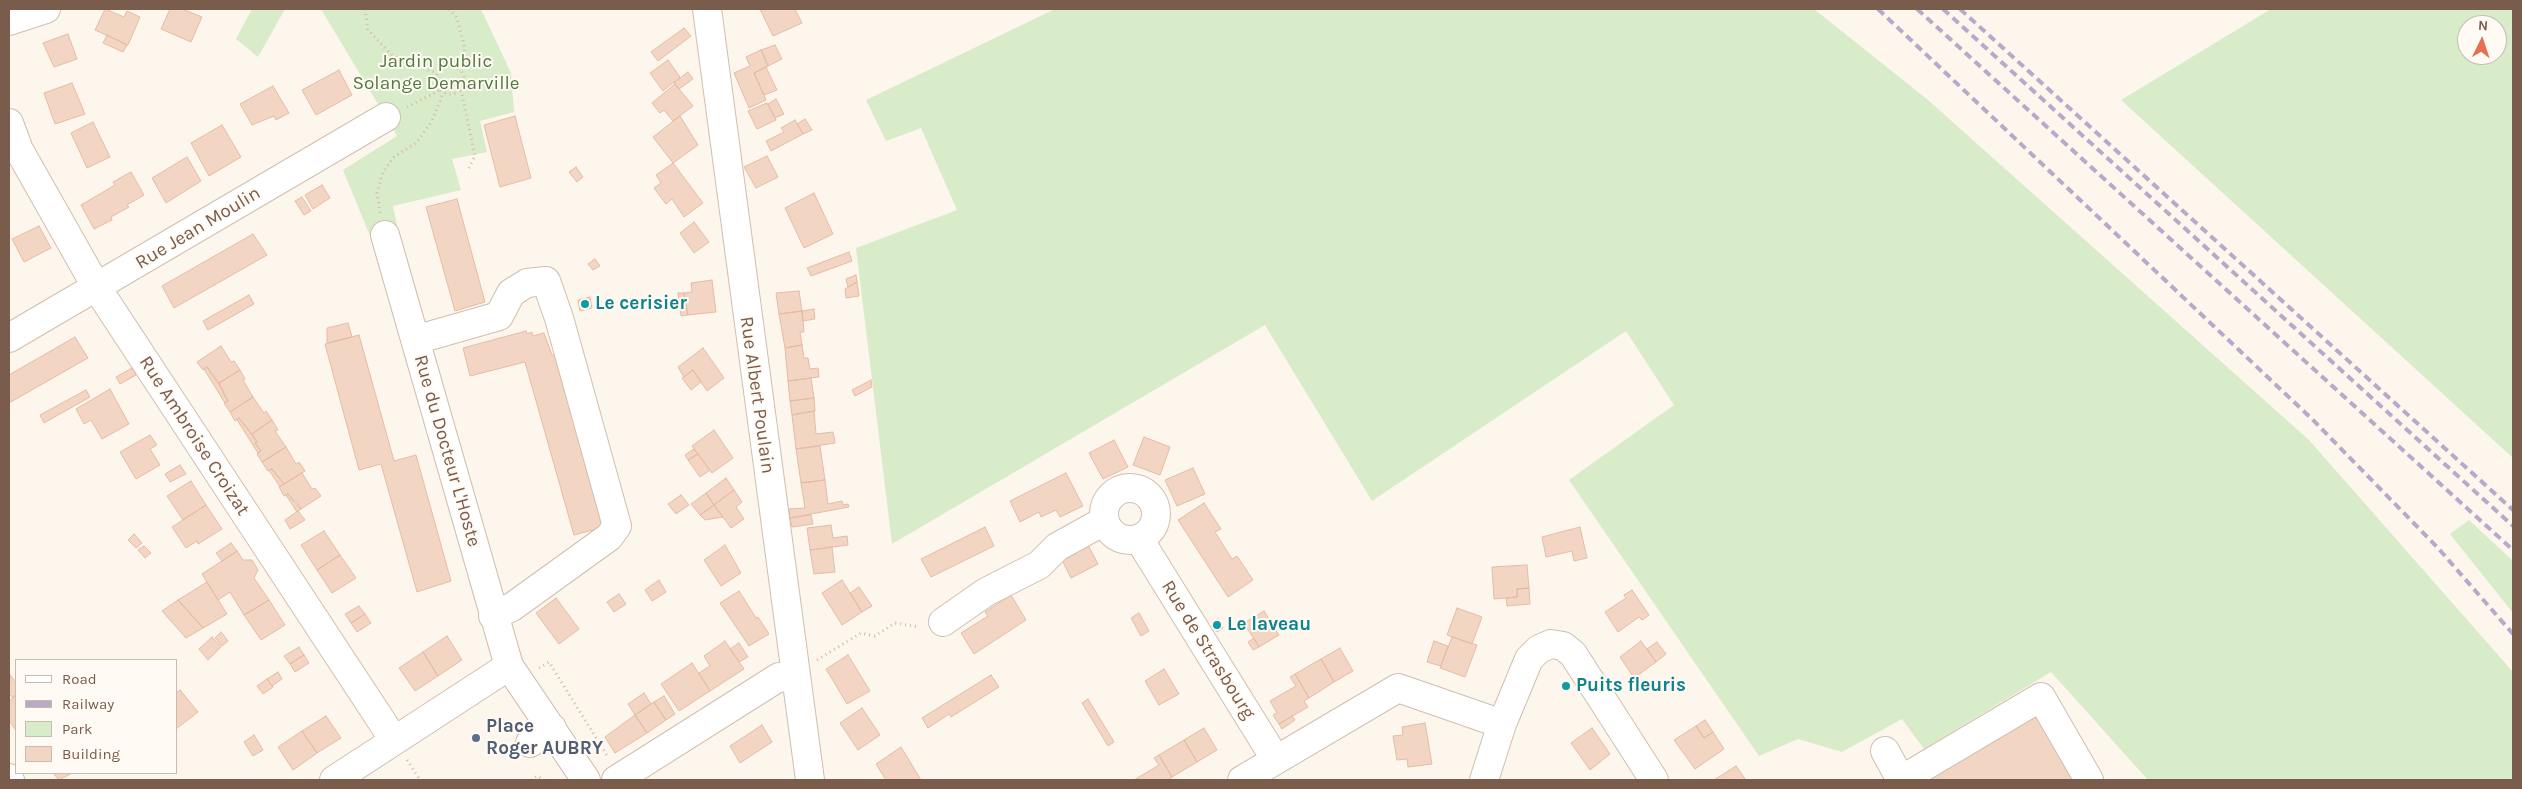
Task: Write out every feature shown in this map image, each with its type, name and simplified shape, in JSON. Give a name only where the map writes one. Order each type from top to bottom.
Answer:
[{"type":"street","points":[[9,21],[46,9]]},
{"type":"street","name":"Rue Albert Poulain","points":[[707,9],[810,780]]},
{"type":"street","name":"Rue Jean Moulin","points":[[9,338],[386,117]]},
{"type":"street","name":"Rue Ambroise Croizat","points":[[9,123],[19,150],[97,288],[394,740]]},
{"type":"street","name":"Rue du Docteur L'Hoste","points":[[385,236],[493,616],[510,666]]},
{"type":"street","points":[[415,340],[499,316],[511,293],[527,283],[546,282],[559,318],[617,526],[609,537],[512,606],[493,616]]},
{"type":"street","points":[[1125,488],[1142,491],[1154,503],[1156,512],[1152,528],[1139,539],[1122,540],[1108,529],[1104,521],[1105,504],[1117,491],[1125,488]]},
{"type":"street","points":[[943,622],[986,592],[1039,565],[1057,547],[1104,521]]},
{"type":"street","name":"Rue de Strasbourg","points":[[1139,539],[1276,760]]},
{"type":"street","points":[[1484,780],[1502,724],[1529,659],[1539,649],[1550,644],[1563,646],[1573,654],[1654,780]]},
{"type":"street","points":[[334,780],[510,666],[541,735],[586,780]]},
{"type":"street","points":[[616,780],[779,677],[795,676]]},
{"type":"street","points":[[1242,780],[1398,688],[1502,724]]},
{"type":"street","points":[[1885,751],[1900,780],[2041,697],[2089,780]]},
{"type":"path","points":[[365,9],[368,30],[394,57],[437,73],[450,66],[459,68]]},
{"type":"path","points":[[450,9],[457,18],[465,50],[459,68],[464,81],[461,90],[474,156],[468,170]]},
{"type":"path","points":[[385,236],[377,193],[383,172],[394,157],[417,142],[432,121],[441,91],[436,83],[437,73]]},
{"type":"path","points":[[386,117],[441,91],[452,94],[461,90]]},
{"type":"path","points":[[795,676],[861,633],[874,636],[895,623],[935,628],[943,622]]},
{"type":"path","points":[[531,780],[537,776],[544,780]]},
{"type":"green space","points":[[252,9],[285,9],[258,57],[236,39]]},
{"type":"green space","name":"Jardin public Solange Demarville","points":[[321,9],[481,9],[511,73],[514,112],[480,121],[487,152],[452,159],[461,190],[393,206],[398,230],[370,236],[343,170],[397,136]]},
{"type":"green space","points":[[1055,9],[1814,9],[1928,100],[2309,440],[2513,672],[2513,780],[2148,780],[2051,672],[1924,749],[1902,719],[1842,752],[1798,739],[1759,756],[1569,480],[1674,405],[1626,331],[1372,501],[1265,325],[892,544],[856,248],[957,210],[921,128],[886,141],[866,100]]},
{"type":"green space","points":[[2271,9],[2513,9],[2513,458],[2121,100]]},
{"type":"green space","points":[[2469,520],[2513,561],[2513,613],[2450,534]]},
{"type":"building","points":[[105,9],[124,17],[127,11],[140,17],[128,45],[95,30]]},
{"type":"building","points":[[170,9],[182,9],[202,17],[191,42],[161,29]]},
{"type":"building","points":[[760,9],[795,9],[802,23],[773,36]]},
{"type":"building","points":[[684,28],[691,36],[658,61],[651,52]]},
{"type":"building","points":[[68,34],[77,59],[54,67],[43,43]]},
{"type":"building","points":[[107,35],[127,45],[123,52],[103,43]]},
{"type":"building","points":[[775,45],[782,59],[768,66],[761,50]]},
{"type":"building","points":[[761,50],[768,66],[754,73],[766,100],[749,108],[734,73],[750,66],[746,57]]},
{"type":"building","points":[[668,60],[680,77],[663,91],[650,73]]},
{"type":"building","points":[[766,67],[777,90],[764,95],[754,73]]},
{"type":"building","points":[[339,70],[352,95],[316,115],[302,90]]},
{"type":"building","points":[[688,72],[693,79],[679,89],[674,83]]},
{"type":"building","points":[[72,83],[85,114],[55,124],[44,93]]},
{"type":"building","points":[[675,84],[693,106],[673,121],[664,110],[660,113],[652,103]]},
{"type":"building","points":[[273,86],[289,113],[276,120],[274,116],[252,125],[240,104]]},
{"type":"building","points":[[776,99],[784,114],[775,118],[768,104]]},
{"type":"building","points":[[767,103],[776,120],[757,129],[748,111]]},
{"type":"building","points":[[515,116],[531,178],[500,187],[484,125]]},
{"type":"building","points":[[680,116],[698,145],[673,163],[653,137]]},
{"type":"building","points":[[805,119],[812,130],[803,134],[797,124]]},
{"type":"building","points":[[795,120],[803,134],[771,151],[766,141],[784,132],[781,128]]},
{"type":"building","points":[[93,122],[110,157],[87,168],[71,133]]},
{"type":"building","points":[[222,125],[241,157],[209,176],[191,143]]},
{"type":"building","points":[[767,156],[778,177],[756,188],[744,167]]},
{"type":"building","points":[[187,157],[201,181],[166,203],[152,178]]},
{"type":"building","points":[[673,163],[703,203],[684,217],[672,199],[666,204],[654,188],[661,183],[656,175]]},
{"type":"building","points":[[576,167],[583,177],[577,182],[569,172]]},
{"type":"building","points":[[131,172],[144,195],[127,205],[129,207],[111,217],[112,220],[94,229],[81,205],[115,185],[113,182]]},
{"type":"building","points":[[322,185],[330,198],[313,209],[305,195]]},
{"type":"building","points":[[814,193],[833,234],[804,248],[785,208]]},
{"type":"building","points":[[302,197],[311,211],[304,215],[295,201]]},
{"type":"building","points":[[457,199],[485,302],[455,311],[426,207]]},
{"type":"building","points":[[694,222],[709,242],[694,253],[680,233]]},
{"type":"building","points":[[39,226],[51,248],[24,262],[12,239]]},
{"type":"building","points":[[253,234],[267,255],[174,308],[162,286]]},
{"type":"building","points":[[849,252],[852,261],[811,276],[807,268]]},
{"type":"building","points":[[595,259],[600,266],[593,270],[588,264]]},
{"type":"building","points":[[856,275],[857,282],[848,287],[846,279]]},
{"type":"building","points":[[712,280],[716,312],[688,315],[684,293],[692,292],[691,283]]},
{"type":"building","points":[[857,282],[859,296],[846,298],[845,289]]},
{"type":"building","points":[[799,291],[802,311],[779,314],[776,293]]},
{"type":"building","points":[[678,293],[684,293],[688,315],[681,316]]},
{"type":"building","points":[[249,295],[254,304],[208,330],[203,321]]},
{"type":"building","name":"Le cerisier","points":[[590,297],[592,308],[580,311],[578,300]]},
{"type":"building","points":[[814,309],[815,319],[803,321],[802,311]]},
{"type":"building","points":[[802,311],[804,332],[800,332],[802,345],[785,348],[779,314]]},
{"type":"building","points":[[348,323],[352,337],[327,343],[327,328]]},
{"type":"building","points":[[526,331],[527,334],[532,332],[533,336],[544,333],[552,355],[555,355],[604,527],[574,535],[525,362],[470,376],[463,348]]},
{"type":"building","points":[[359,335],[394,461],[416,455],[451,581],[417,592],[381,464],[359,470],[325,344]]},
{"type":"building","points":[[75,337],[88,358],[9,403],[9,375]]},
{"type":"building","points":[[802,345],[804,358],[808,358],[810,369],[818,368],[819,377],[788,381],[785,348]]},
{"type":"building","points":[[221,346],[231,362],[234,361],[240,370],[219,383],[207,367],[203,370],[197,362]]},
{"type":"building","points":[[703,348],[724,378],[707,391],[693,370],[684,377],[678,367]]},
{"type":"building","points":[[207,367],[224,392],[228,401],[225,403],[204,369]]},
{"type":"building","points":[[132,368],[136,375],[120,384],[116,377]]},
{"type":"building","points":[[240,370],[245,379],[243,380],[253,397],[230,412],[224,403],[228,401],[219,383]]},
{"type":"building","points":[[693,370],[701,382],[691,390],[682,378]]},
{"type":"building","points":[[811,378],[814,398],[790,401],[788,381]]},
{"type":"building","points":[[871,380],[872,387],[855,396],[852,390]]},
{"type":"building","points":[[110,389],[129,424],[102,439],[91,420],[84,424],[76,409]]},
{"type":"building","points":[[86,390],[90,397],[44,423],[40,415]]},
{"type":"building","points":[[253,397],[264,413],[266,411],[272,420],[252,434],[239,418],[235,421],[230,412]]},
{"type":"building","points":[[814,398],[815,411],[792,415],[790,401]]},
{"type":"building","points":[[814,411],[816,434],[833,432],[835,443],[796,449],[792,415]]},
{"type":"building","points":[[239,418],[257,442],[255,443],[261,451],[258,453],[237,420]]},
{"type":"building","points":[[272,420],[278,430],[275,431],[286,447],[262,462],[257,454],[261,451],[255,443],[257,442],[252,434]]},
{"type":"building","points":[[714,430],[733,458],[712,473],[692,446]]},
{"type":"building","points":[[150,435],[157,445],[150,449],[160,465],[136,479],[120,452]]},
{"type":"building","points":[[1144,437],[1170,447],[1160,475],[1133,465]]},
{"type":"building","points":[[1114,440],[1128,467],[1103,479],[1089,453]]},
{"type":"building","points":[[820,446],[825,480],[801,483],[796,449]]},
{"type":"building","points":[[286,447],[296,464],[299,462],[305,471],[284,484],[272,469],[268,471],[262,462]]},
{"type":"building","points":[[694,449],[698,454],[688,460],[685,455]]},
{"type":"building","points":[[698,454],[710,470],[700,477],[688,460]]},
{"type":"building","points":[[180,465],[186,474],[170,482],[165,474]]},
{"type":"building","points":[[1193,468],[1205,494],[1177,506],[1165,480]]},
{"type":"building","points":[[272,469],[284,484],[280,487],[269,470]]},
{"type":"building","points":[[302,473],[312,489],[315,488],[321,496],[301,509],[296,500],[294,502],[288,494],[284,496],[279,487]]},
{"type":"building","points":[[1066,473],[1083,506],[1060,517],[1056,510],[1041,517],[1039,512],[1020,522],[1010,501]]},
{"type":"building","points":[[726,478],[734,490],[714,505],[706,493]]},
{"type":"building","points":[[825,480],[828,504],[842,501],[843,505],[848,504],[849,507],[790,518],[789,509],[805,508],[801,483]]},
{"type":"building","points":[[191,481],[206,505],[183,520],[167,496]]},
{"type":"building","points":[[734,490],[742,502],[736,507],[744,519],[731,528],[714,505]]},
{"type":"building","points":[[706,493],[714,505],[700,515],[691,504]]},
{"type":"building","points":[[288,494],[301,509],[297,512],[286,495]]},
{"type":"building","points":[[681,495],[689,505],[676,514],[668,504]]},
{"type":"building","points":[[1204,503],[1221,529],[1215,532],[1232,559],[1237,556],[1253,580],[1228,597],[1178,520]]},
{"type":"building","points":[[206,505],[222,529],[198,544],[197,541],[186,548],[172,527]]},
{"type":"building","points":[[714,505],[723,517],[705,520],[700,515]]},
{"type":"building","points":[[298,511],[305,520],[290,529],[285,520]]},
{"type":"building","points":[[811,515],[813,524],[792,527],[790,518]]},
{"type":"building","points":[[831,525],[833,538],[847,536],[848,545],[810,550],[807,528]]},
{"type":"building","points":[[985,527],[994,546],[931,577],[921,559]]},
{"type":"building","points":[[1580,527],[1587,558],[1574,561],[1572,551],[1546,557],[1542,537]]},
{"type":"building","points":[[324,531],[340,555],[317,570],[301,545]]},
{"type":"building","points":[[134,534],[142,543],[136,548],[128,540]]},
{"type":"building","points":[[231,543],[237,551],[222,561],[216,553]]},
{"type":"building","points":[[1087,543],[1098,564],[1071,578],[1060,556]]},
{"type":"building","points":[[725,545],[741,573],[721,586],[704,560]]},
{"type":"building","points":[[144,546],[151,553],[145,558],[138,550]]},
{"type":"building","points":[[832,547],[835,572],[814,574],[810,550]]},
{"type":"building","points":[[237,551],[243,560],[252,560],[258,570],[254,578],[269,600],[244,615],[230,592],[218,600],[202,574]]},
{"type":"building","points":[[340,555],[356,578],[332,593],[317,570]]},
{"type":"building","points":[[1527,565],[1529,588],[1517,589],[1517,597],[1494,599],[1492,567]]},
{"type":"building","points":[[659,580],[666,592],[652,601],[645,590]]},
{"type":"building","points":[[842,580],[862,612],[842,625],[822,593]]},
{"type":"building","points":[[207,582],[227,614],[203,628],[178,600]]},
{"type":"building","points":[[859,587],[872,606],[862,612],[850,593]]},
{"type":"building","points":[[1529,588],[1530,604],[1507,606],[1506,598],[1517,597],[1517,589]]},
{"type":"building","points":[[1632,590],[1649,615],[1642,620],[1639,617],[1618,632],[1605,612],[1626,598],[1624,595]]},
{"type":"building","points":[[739,591],[756,618],[758,617],[769,634],[749,646],[720,603]]},
{"type":"building","points":[[619,594],[626,604],[614,612],[607,602]]},
{"type":"building","points":[[1011,595],[1026,620],[974,654],[961,633],[988,616],[985,612]]},
{"type":"building","points":[[556,598],[579,629],[559,644],[536,613]]},
{"type":"building","points":[[178,600],[203,628],[186,638],[162,611]]},
{"type":"building","points":[[269,600],[285,625],[261,640],[244,615]]},
{"type":"building","points":[[359,606],[365,614],[351,623],[345,614]]},
{"type":"building","points":[[1457,608],[1482,617],[1472,644],[1447,635]]},
{"type":"building","points":[[1264,611],[1279,635],[1259,647],[1244,623]]},
{"type":"building","points":[[1139,613],[1149,631],[1141,636],[1131,618]]},
{"type":"building","points":[[365,614],[371,623],[357,632],[351,623]]},
{"type":"building","name":"Le laveau","points":[[1218,619],[1223,628],[1217,632],[1212,622]]},
{"type":"building","points":[[221,632],[228,641],[222,646],[215,638]]},
{"type":"building","points":[[447,636],[462,660],[438,676],[423,652]]},
{"type":"building","points":[[212,637],[221,647],[208,660],[199,649]]},
{"type":"building","points":[[1452,637],[1477,645],[1465,677],[1440,668]]},
{"type":"building","points":[[1254,638],[1259,647],[1253,650],[1248,642]]},
{"type":"building","points":[[725,641],[744,669],[710,691],[699,673],[710,666],[704,656]]},
{"type":"building","points":[[1434,641],[1448,646],[1441,666],[1427,662]]},
{"type":"building","points":[[1641,641],[1656,662],[1634,678],[1620,657]]},
{"type":"building","points":[[1657,642],[1666,654],[1656,662],[1647,649]]},
{"type":"building","points":[[739,643],[748,657],[739,662],[730,649]]},
{"type":"building","points":[[299,647],[304,655],[290,664],[284,656]]},
{"type":"building","points":[[1340,648],[1353,671],[1334,682],[1321,659]]},
{"type":"building","points":[[423,652],[438,676],[415,691],[399,668]]},
{"type":"building","points":[[304,655],[309,663],[295,672],[290,664]]},
{"type":"building","points":[[848,655],[870,691],[847,704],[826,669]]},
{"type":"building","points":[[1321,659],[1334,682],[1309,698],[1295,674]]},
{"type":"building","points":[[692,663],[710,691],[679,711],[661,684]]},
{"type":"building","points":[[1164,669],[1179,694],[1159,705],[1145,681]]},
{"type":"building","points":[[278,672],[282,679],[272,686],[267,679]]},
{"type":"building","points":[[1295,674],[1309,698],[1304,701],[1308,707],[1279,724],[1273,715],[1277,713],[1270,701],[1296,686],[1290,677]]},
{"type":"building","points":[[10,675],[15,681],[15,695],[13,698],[9,694]]},
{"type":"building","points":[[991,675],[999,687],[951,717],[949,714],[928,728],[922,718]]},
{"type":"building","points":[[267,679],[273,687],[263,694],[257,686]]},
{"type":"building","points":[[180,690],[198,712],[178,727],[178,692]]},
{"type":"building","points":[[644,693],[651,704],[635,715],[628,704]]},
{"type":"building","points":[[15,695],[15,729],[9,720],[9,702]]},
{"type":"building","points":[[664,696],[675,714],[666,720],[654,702]]},
{"type":"building","points":[[1088,699],[1114,742],[1108,746],[1082,703]]},
{"type":"building","points":[[654,702],[666,720],[647,733],[635,715]]},
{"type":"building","points":[[862,708],[880,735],[858,750],[840,723]]},
{"type":"building","points":[[2045,709],[2075,780],[1928,780]]},
{"type":"building","points":[[635,715],[647,733],[615,753],[605,737]]},
{"type":"building","points":[[326,716],[341,738],[317,753],[302,731]]},
{"type":"building","points":[[1292,716],[1295,720],[1282,729],[1279,724]]},
{"type":"building","points":[[1705,720],[1713,732],[1704,738],[1696,726]]},
{"type":"building","points":[[1425,723],[1432,764],[1408,767],[1407,759],[1397,760],[1393,736],[1403,735],[1402,727]]},
{"type":"building","points":[[762,725],[772,742],[740,763],[730,746]]},
{"type":"building","points":[[1696,726],[1704,738],[1713,732],[1724,749],[1695,769],[1674,740]]},
{"type":"building","points":[[1204,728],[1217,750],[1197,762],[1184,740]]},
{"type":"building","points":[[1592,728],[1610,754],[1590,770],[1571,743]]},
{"type":"building","points":[[302,731],[317,753],[293,770],[278,747]]},
{"type":"building","points":[[254,735],[263,750],[253,756],[244,742]]},
{"type":"building","points":[[1184,740],[1197,762],[1172,777],[1159,755]]},
{"type":"building","points":[[901,747],[921,780],[886,780],[876,764]]},
{"type":"building","points":[[1159,755],[1172,777],[1168,780],[1134,780],[1159,765],[1154,758]]},
{"type":"building","points":[[1736,766],[1746,780],[1714,780]]},
{"type":"building","points":[[54,774],[70,774],[59,780]]},
{"type":"railway","points":[[1878,9],[2312,419],[2438,548],[2513,634]]},
{"type":"railway","points":[[1917,9],[2513,550]]},
{"type":"railway","points":[[1943,9],[2513,526]]},
{"type":"railway","points":[[1960,9],[2513,510]]},
{"type":"place","name":"Le cerisier","points":[[585,304]]},
{"type":"place","name":"Le laveau","points":[[1217,625]]},
{"type":"place","name":"Puits fleuris","points":[[1566,686]]},
{"type":"place","name":"Place Roger AUBRY","points":[[476,738]]}]
